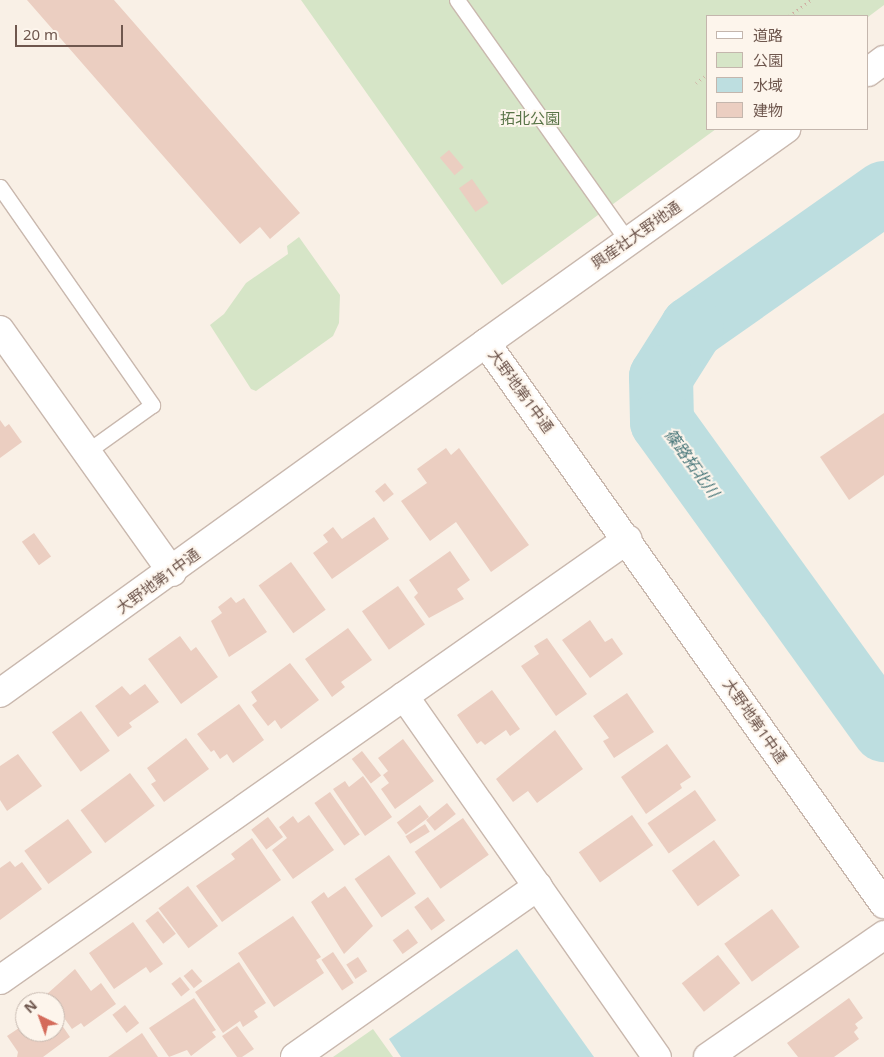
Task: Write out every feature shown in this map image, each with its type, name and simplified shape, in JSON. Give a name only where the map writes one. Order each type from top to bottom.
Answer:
[{"type":"street","points":[[869,71],[884,60]]},
{"type":"street","name":"興産社大野地通","points":[[486,343],[627,240],[785,130]]},
{"type":"street","points":[[1,335],[172,572]]},
{"type":"street","name":"大野地第1中通","points":[[0,693],[172,572],[486,343],[628,539],[884,904]]},
{"type":"street","points":[[0,980],[628,539]]},
{"type":"street","points":[[404,696],[657,1057]]},
{"type":"street","points":[[295,1057],[538,886]]},
{"type":"street","points":[[708,1057],[884,935]]},
{"type":"lane","points":[[457,0],[627,240]]},
{"type":"lane","points":[[0,187],[152,406],[85,453]]},
{"type":"path","points":[[790,15],[811,0]]},
{"type":"path","points":[[696,83],[706,76]]},
{"type":"green space","name":"拓北公園","points":[[301,0],[884,0],[884,5],[869,16],[706,15],[706,130],[715,130],[502,285]]},
{"type":"green space","points":[[299,237],[340,295],[339,323],[333,336],[256,391],[251,389],[210,325],[224,314],[246,283],[288,254],[287,246]]},
{"type":"green space","points":[[373,1029],[393,1057],[333,1057]]},
{"type":"water","points":[[517,949],[594,1057],[401,1057],[389,1039]]},
{"type":"building","points":[[27,0],[114,0],[300,213],[270,239],[260,227],[240,244]]},
{"type":"building","points":[[449,150],[464,168],[455,175],[440,158]]},
{"type":"building","points":[[472,179],[489,203],[476,212],[459,188]]},
{"type":"building","points":[[884,413],[884,475],[849,500],[820,457]]},
{"type":"building","points":[[0,420],[5,427],[9,424],[22,442],[0,458]]},
{"type":"building","points":[[446,448],[451,455],[459,448],[529,545],[491,572],[456,522],[430,541],[401,501],[427,483],[417,469]]},
{"type":"building","points":[[385,483],[394,494],[384,502],[375,491]]},
{"type":"building","points":[[374,517],[389,539],[332,579],[313,553],[328,542],[323,535],[333,527],[342,539]]},
{"type":"building","points":[[34,533],[51,556],[39,565],[22,542]]},
{"type":"building","points":[[450,551],[470,580],[457,589],[464,599],[429,618],[414,597],[418,593],[409,580]]},
{"type":"building","points":[[291,562],[326,610],[293,633],[259,586]]},
{"type":"building","points":[[398,586],[425,625],[389,650],[362,611]]},
{"type":"building","points":[[231,597],[236,603],[244,598],[267,632],[229,657],[211,621],[222,613],[218,607]]},
{"type":"building","points":[[590,620],[605,642],[612,638],[623,654],[590,678],[562,640]]},
{"type":"building","points":[[348,628],[372,660],[341,682],[345,687],[332,697],[305,659]]},
{"type":"building","points":[[180,636],[191,651],[196,647],[218,677],[181,704],[148,659]]},
{"type":"building","points":[[547,638],[587,694],[556,716],[521,666],[539,654],[534,646]]},
{"type":"building","points":[[290,663],[319,700],[281,729],[275,720],[268,726],[252,705],[257,701],[251,692]]},
{"type":"building","points":[[145,684],[159,702],[129,723],[132,727],[118,737],[95,706],[122,686],[130,695]]},
{"type":"building","points":[[492,690],[520,729],[510,736],[506,730],[485,745],[481,741],[477,744],[457,715]]},
{"type":"building","points":[[627,693],[654,732],[614,758],[603,741],[609,738],[593,716]]},
{"type":"building","points":[[239,704],[264,740],[233,763],[227,754],[220,759],[214,750],[211,752],[197,734]]},
{"type":"building","points":[[81,711],[110,751],[81,772],[52,732]]},
{"type":"building","points":[[555,730],[583,769],[537,803],[528,791],[513,802],[496,779]]},
{"type":"building","points":[[186,738],[209,769],[164,802],[151,784],[156,781],[147,768]]},
{"type":"building","points":[[403,739],[434,781],[395,809],[381,789],[389,783],[383,775],[388,771],[378,758]]},
{"type":"building","points":[[667,744],[691,777],[680,784],[682,788],[646,814],[621,777]]},
{"type":"building","points":[[362,751],[381,775],[371,783],[352,759]]},
{"type":"building","points":[[18,754],[42,786],[7,811],[0,800],[0,766]]},
{"type":"building","points":[[130,773],[155,806],[105,843],[80,810]]},
{"type":"building","points":[[363,776],[392,817],[365,836],[333,789],[345,781],[349,787]]},
{"type":"building","points":[[695,790],[716,820],[669,854],[647,823]]},
{"type":"building","points":[[330,792],[360,835],[344,845],[314,803]]},
{"type":"building","points":[[447,803],[456,814],[435,831],[426,820]]},
{"type":"building","points":[[420,805],[429,817],[406,834],[397,822]]},
{"type":"building","points":[[309,815],[334,850],[293,879],[272,850],[287,838],[279,827],[293,816],[298,823]]},
{"type":"building","points":[[632,815],[653,845],[600,883],[579,852]]},
{"type":"building","points":[[268,817],[283,837],[266,850],[251,830]]},
{"type":"building","points":[[463,818],[489,855],[440,889],[415,852]]},
{"type":"building","points":[[68,819],[92,852],[48,884],[24,851]]},
{"type":"building","points":[[425,824],[430,832],[410,844],[405,836]]},
{"type":"building","points":[[252,838],[281,880],[222,922],[196,886],[235,859],[231,854]]},
{"type":"building","points":[[714,840],[740,876],[698,906],[672,871]]},
{"type":"building","points":[[389,855],[416,894],[382,918],[355,879]]},
{"type":"building","points":[[10,861],[15,867],[22,862],[42,889],[0,920],[0,868]]},
{"type":"building","points":[[188,886],[218,926],[189,948],[158,908]]},
{"type":"building","points":[[345,886],[373,926],[344,954],[311,902],[324,892],[328,898]]},
{"type":"building","points":[[428,897],[445,920],[431,930],[414,907]]},
{"type":"building","points":[[772,909],[800,947],[752,982],[724,944]]},
{"type":"building","points":[[158,911],[176,934],[163,944],[145,921]]},
{"type":"building","points":[[293,916],[321,957],[316,960],[324,973],[274,1007],[238,953]]},
{"type":"building","points":[[133,922],[163,964],[150,973],[146,967],[114,989],[89,953]]},
{"type":"building","points":[[408,929],[418,943],[403,954],[393,940]]},
{"type":"building","points":[[333,952],[354,983],[342,991],[321,960]]},
{"type":"building","points":[[718,955],[740,983],[704,1012],[682,983]]},
{"type":"building","points":[[358,957],[367,971],[356,979],[346,965]]},
{"type":"building","points":[[239,962],[266,1003],[254,1011],[258,1017],[243,1027],[240,1021],[223,1033],[195,992]]},
{"type":"building","points":[[75,969],[91,991],[101,983],[116,1004],[84,1027],[81,1023],[72,1029],[65,1019],[65,992],[49,992]]},
{"type":"building","points":[[192,969],[202,981],[194,988],[184,976]]},
{"type":"building","points":[[180,977],[190,990],[181,996],[171,984]]},
{"type":"building","points":[[194,998],[216,1030],[212,1032],[216,1037],[191,1056],[187,1050],[169,1057],[149,1028]]},
{"type":"building","points":[[849,998],[863,1018],[855,1024],[858,1028],[854,1032],[859,1039],[834,1057],[798,1057],[787,1043]]},
{"type":"building","points":[[125,1005],[139,1023],[127,1033],[112,1015]]},
{"type":"building","points":[[237,1026],[254,1049],[242,1057],[237,1057],[222,1036]]},
{"type":"building","points":[[65,1030],[70,1037],[65,1041]]},
{"type":"building","points":[[15,1031],[15,1042],[63,1042],[43,1057],[17,1057],[18,1052],[7,1036]]},
{"type":"building","points":[[142,1033],[158,1057],[108,1057]]},
{"type":"waterway","name":"篠路拓北川","points":[[884,193],[692,328],[661,377],[662,422],[884,730]]}]
